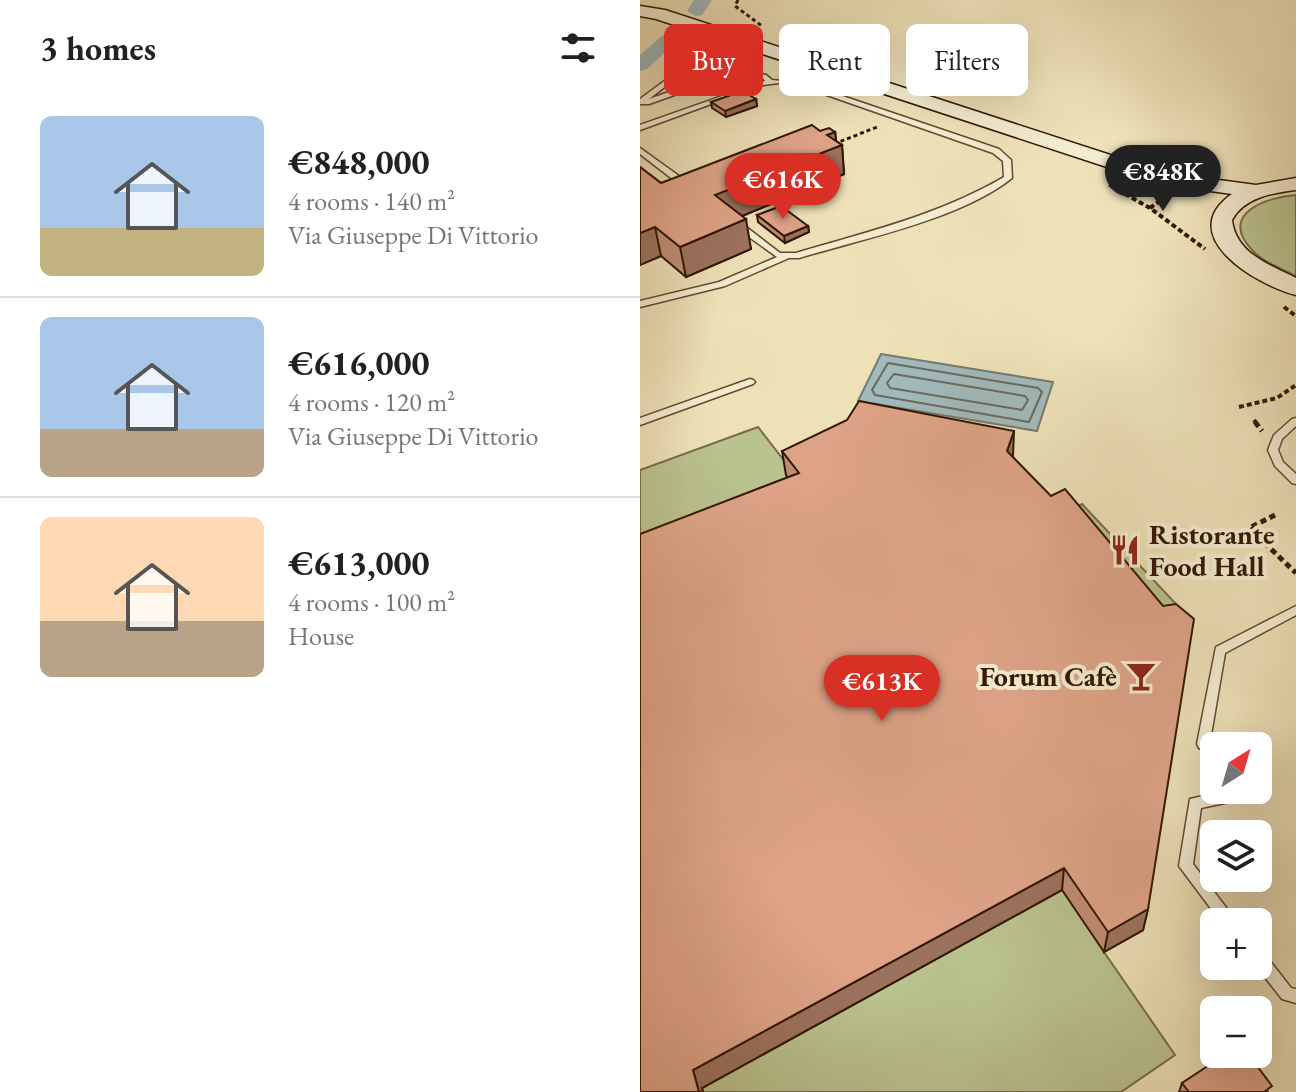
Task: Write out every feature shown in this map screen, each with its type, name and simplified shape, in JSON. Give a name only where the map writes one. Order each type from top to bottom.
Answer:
[{"type":"main road","points":[[641,0],[650,13],[1126,167],[1189,182],[1254,191],[1296,184]]},
{"type":"main road","points":[[1126,167],[1208,213],[1243,258],[1296,288]]},
{"type":"main road","points":[[1208,213],[1254,191]]},
{"type":"lane","points":[[763,76],[771,82]]},
{"type":"lane","points":[[640,128],[771,82],[802,84],[996,151],[1007,160],[1008,178],[985,193],[934,214],[796,256],[778,255],[731,220]]},
{"type":"lane","points":[[640,103],[664,84]]},
{"type":"lane","points":[[640,103],[664,95]]},
{"type":"lane","points":[[640,150],[699,196]]},
{"type":"lane","points":[[640,304],[722,284],[787,256]]},
{"type":"lane","points":[[640,422],[750,382]]},
{"type":"lane","points":[[1296,421],[1278,437],[1273,450],[1279,464],[1296,480]]},
{"type":"lane","points":[[1205,732],[1220,650],[1296,610]]},
{"type":"lane","points":[[1200,802],[1195,803],[1186,866],[1219,908]]},
{"type":"lane","points":[[1272,975],[1287,994],[1296,996]]},
{"type":"path","points":[[738,0],[735,6],[759,22],[764,28],[764,35]]},
{"type":"path","points":[[829,146],[901,118]]},
{"type":"path","points":[[1239,407],[1277,398],[1296,385]]},
{"type":"path","points":[[1275,515],[1249,528],[1296,573]]},
{"type":"green space","points":[[1296,195],[1296,276],[1257,255],[1243,237],[1240,226],[1243,217],[1260,204]]},
{"type":"green space","points":[[861,426],[1013,456],[1007,476],[1049,520],[1082,504],[1193,622],[1143,930],[1104,952],[1175,1055],[1121,1092],[640,1092],[640,470],[758,427],[792,471]]},
{"type":"water","points":[[881,354],[1053,382],[1037,431],[858,401]]},
{"type":"building","points":[[728,96],[751,96],[756,99],[725,111],[711,102]]},
{"type":"building","points":[[812,125],[820,131],[829,128],[835,132],[827,135],[842,145],[715,195],[746,219],[680,247],[655,227],[640,233],[640,167],[661,183]]},
{"type":"building","points":[[781,206],[808,226],[784,236],[757,215]]},
{"type":"building","points":[[859,401],[1014,431],[1007,451],[1051,496],[1065,489],[1163,606],[1176,604],[1194,619],[1148,909],[1108,932],[1064,868],[693,1070],[699,1092],[640,1092],[640,534],[799,473],[782,451],[847,420]]},
{"type":"building","points":[[1205,1068],[1258,1068],[1272,1086],[1264,1092],[1189,1092],[1182,1083]]},
{"type":"waterway","points":[[696,11],[703,0]]},
{"type":"waterway","points":[[640,65],[664,44]]},
{"type":"place","name":"Ristorante Food Hall","points":[[1125,550]]},
{"type":"place","name":"Forum Cafè","points":[[1141,676]]}]
